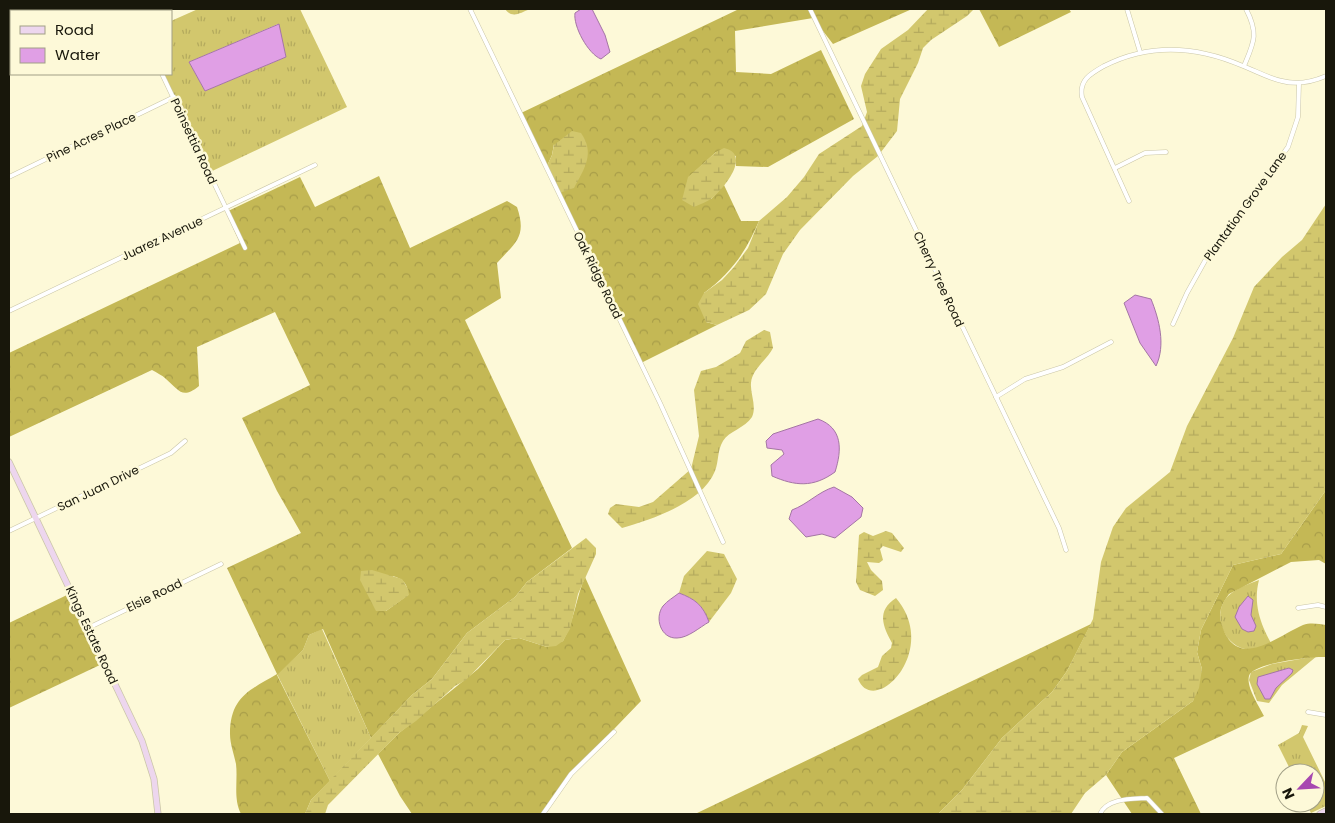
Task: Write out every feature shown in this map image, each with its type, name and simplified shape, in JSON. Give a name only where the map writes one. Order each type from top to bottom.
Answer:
[{"type":"street","name":"Oak Ridge Road","points":[[470,9],[660,403],[723,542]]},
{"type":"street","name":"Cherry Tree Road","points":[[810,9],[1060,528],[1066,550]]},
{"type":"street","points":[[1127,9],[1140,52]]},
{"type":"street","points":[[1244,66],[1255,35],[1254,24],[1246,9]]},
{"type":"street","points":[[1129,201],[1083,101],[1082,87],[1091,73],[1120,58],[1140,52],[1165,49],[1194,51],[1244,66],[1281,81],[1299,83],[1326,76]]},
{"type":"street","name":"Poinsettia Road","points":[[163,75],[245,248]]},
{"type":"street","name":"Plantation Grove Lane","points":[[1174,324],[1187,293],[1206,259],[1288,147],[1298,117],[1299,83]]},
{"type":"street","name":"Pine Acres Place","points":[[9,177],[174,97]]},
{"type":"street","points":[[1115,168],[1145,153],[1166,152]]},
{"type":"street","name":"Juarez Avenue","points":[[9,311],[315,165]]},
{"type":"street","points":[[996,397],[1025,380],[1063,367],[1111,342]]},
{"type":"street","name":"San Juan Drive","points":[[9,531],[171,452],[185,441]]},
{"type":"street","name":"Kings Estate Road","points":[[9,462],[147,753],[154,779],[158,814]]},
{"type":"street","name":"Elsie Road","points":[[88,628],[221,564]]},
{"type":"street","points":[[1298,608],[1318,605],[1326,607]]},
{"type":"street","points":[[1308,712],[1326,715]]},
{"type":"street","points":[[543,814],[571,774],[614,732]]},
{"type":"street","points":[[1100,814],[1104,808],[1117,801],[1147,798],[1162,814]]},
{"type":"street","points":[[1320,814],[1326,811]]},
{"type":"green space","points":[[198,9],[300,9],[347,107],[208,173],[162,75],[172,75],[172,21]],"holes":[[[278,24],[286,57],[205,91],[189,62]]]},
{"type":"green space","points":[[505,9],[530,9],[510,14]]},
{"type":"green space","points":[[739,9],[912,9],[833,44],[813,18],[735,31],[736,72],[771,74],[821,50],[854,119],[768,167],[736,166],[736,156],[716,152],[689,177],[711,199],[724,185],[741,221],[759,221],[749,243],[737,261],[722,278],[704,293],[706,322],[717,325],[641,363],[559,193],[554,144],[547,166],[521,113]]},
{"type":"green space","points":[[928,9],[974,9],[923,48],[918,63],[900,99],[897,131],[878,156],[853,176],[800,230],[783,254],[766,294],[749,310],[717,325],[706,322],[698,304],[704,293],[722,280],[734,267],[748,248],[759,221],[787,197],[804,177],[819,154],[862,126],[867,112],[861,86],[865,74],[881,49],[908,30]]},
{"type":"green space","points":[[979,9],[1069,9],[1071,12],[999,47]]},
{"type":"green space","points":[[572,131],[581,133],[585,140],[588,154],[587,160],[574,188],[559,193],[547,166],[554,145]]},
{"type":"green space","points":[[724,148],[732,152],[736,157],[736,164],[723,187],[710,199],[694,207],[682,200],[688,177],[716,152]]},
{"type":"green space","points":[[379,176],[410,248],[507,201],[517,207],[521,225],[518,238],[497,263],[501,298],[465,320],[572,548],[527,582],[515,597],[467,633],[432,679],[412,695],[371,738],[323,629],[309,635],[303,650],[277,675],[330,781],[311,800],[305,814],[241,814],[236,796],[236,764],[230,738],[231,721],[234,711],[243,696],[277,674],[227,568],[301,533],[277,491],[242,418],[310,385],[275,312],[197,347],[199,386],[193,390],[185,393],[181,392],[163,376],[152,370],[9,437],[9,353],[240,243],[226,212],[300,177],[315,207]],"holes":[[[393,576],[406,585],[408,595],[386,611],[376,611]]]},
{"type":"green space","points":[[1326,204],[1326,490],[1281,554],[1233,565],[1201,630],[1197,652],[1202,669],[1199,688],[1193,701],[1122,752],[1106,775],[1085,793],[1071,814],[938,814],[962,790],[1002,738],[1052,692],[1067,671],[1093,619],[1101,562],[1113,527],[1126,508],[1170,472],[1187,426],[1233,338],[1254,287],[1282,257],[1302,240]]},
{"type":"green space","points":[[764,330],[770,332],[773,348],[752,378],[751,387],[754,409],[752,417],[723,441],[715,471],[709,482],[688,501],[675,508],[648,520],[622,528],[608,514],[610,508],[616,504],[639,507],[653,502],[691,469],[699,436],[694,390],[701,371],[716,367],[740,353],[746,341]]},
{"type":"green space","points":[[1326,490],[1326,564],[1319,560],[1291,562],[1229,594],[1223,603],[1220,614],[1227,638],[1236,646],[1246,649],[1269,643],[1306,624],[1326,625],[1326,657],[1284,661],[1260,667],[1253,671],[1249,676],[1249,685],[1264,716],[1174,758],[1201,814],[1132,814],[1106,775],[1122,752],[1193,701],[1202,669],[1197,652],[1201,630],[1233,565],[1281,554]]},
{"type":"green space","points":[[886,531],[892,533],[904,548],[901,552],[883,546],[880,549],[883,560],[879,563],[867,562],[871,570],[882,581],[883,590],[875,596],[860,590],[856,582],[859,535],[864,532],[873,536]]},
{"type":"green space","points":[[586,538],[596,548],[596,554],[578,594],[570,629],[563,641],[556,646],[547,647],[519,638],[505,640],[466,680],[455,686],[416,721],[399,733],[328,805],[325,814],[305,814],[311,800],[412,695],[432,679],[467,633],[515,597],[527,582]]},
{"type":"green space","points":[[707,551],[724,554],[737,579],[731,593],[709,622],[698,603],[679,593],[684,576]]},
{"type":"green space","points":[[372,570],[402,579],[409,595],[386,611],[376,611],[360,580],[361,571]]},
{"type":"green space","points":[[585,577],[641,701],[564,781],[543,814],[412,814],[400,796],[378,754],[399,733],[478,669],[505,640],[519,638],[547,647],[563,641],[570,626]]},
{"type":"green space","points":[[1259,580],[1257,605],[1271,643],[1258,648],[1245,649],[1230,641],[1225,634],[1220,618],[1221,610],[1223,603],[1231,593]]},
{"type":"green space","points":[[69,594],[102,664],[9,708],[9,623]]},
{"type":"green space","points":[[896,598],[908,618],[911,638],[908,657],[900,673],[889,684],[877,690],[866,689],[858,679],[878,667],[882,656],[891,648],[892,643],[883,619],[886,608]]},
{"type":"green space","points":[[1091,624],[1067,671],[1052,692],[1002,738],[962,790],[938,814],[695,814]]},
{"type":"green space","points":[[322,629],[371,738],[330,781],[277,674],[303,650],[309,635]]},
{"type":"green space","points":[[1317,656],[1282,685],[1269,703],[1257,701],[1249,680],[1251,672],[1272,664]]},
{"type":"green space","points":[[1302,725],[1308,726],[1303,737],[1316,763],[1287,763],[1278,745],[1299,733]]},
{"type":"green space","points":[[1325,782],[1326,784],[1325,806]]},
{"type":"water","points":[[581,9],[592,9],[605,35],[610,52],[601,59],[591,52],[582,39],[576,25],[575,13]]},
{"type":"water","points":[[279,24],[286,57],[205,91],[189,62]]},
{"type":"water","points":[[1135,295],[1151,299],[1157,315],[1161,349],[1156,366],[1140,343],[1124,303]]},
{"type":"water","points":[[818,419],[832,428],[836,434],[839,456],[835,472],[819,481],[804,484],[788,482],[772,476],[771,465],[784,454],[782,450],[767,448],[766,441],[773,434]]},
{"type":"water","points":[[834,487],[852,497],[863,508],[861,517],[835,538],[822,534],[806,537],[789,519],[792,510]]},
{"type":"water","points":[[679,593],[698,603],[709,622],[690,634],[677,638],[667,635],[663,631],[659,622],[659,616],[663,606]]},
{"type":"water","points":[[1248,596],[1253,600],[1251,615],[1256,626],[1254,631],[1248,632],[1242,629],[1235,617],[1239,607]]},
{"type":"water","points":[[1289,668],[1293,670],[1292,673],[1276,688],[1270,699],[1265,699],[1257,684],[1258,677]]}]
